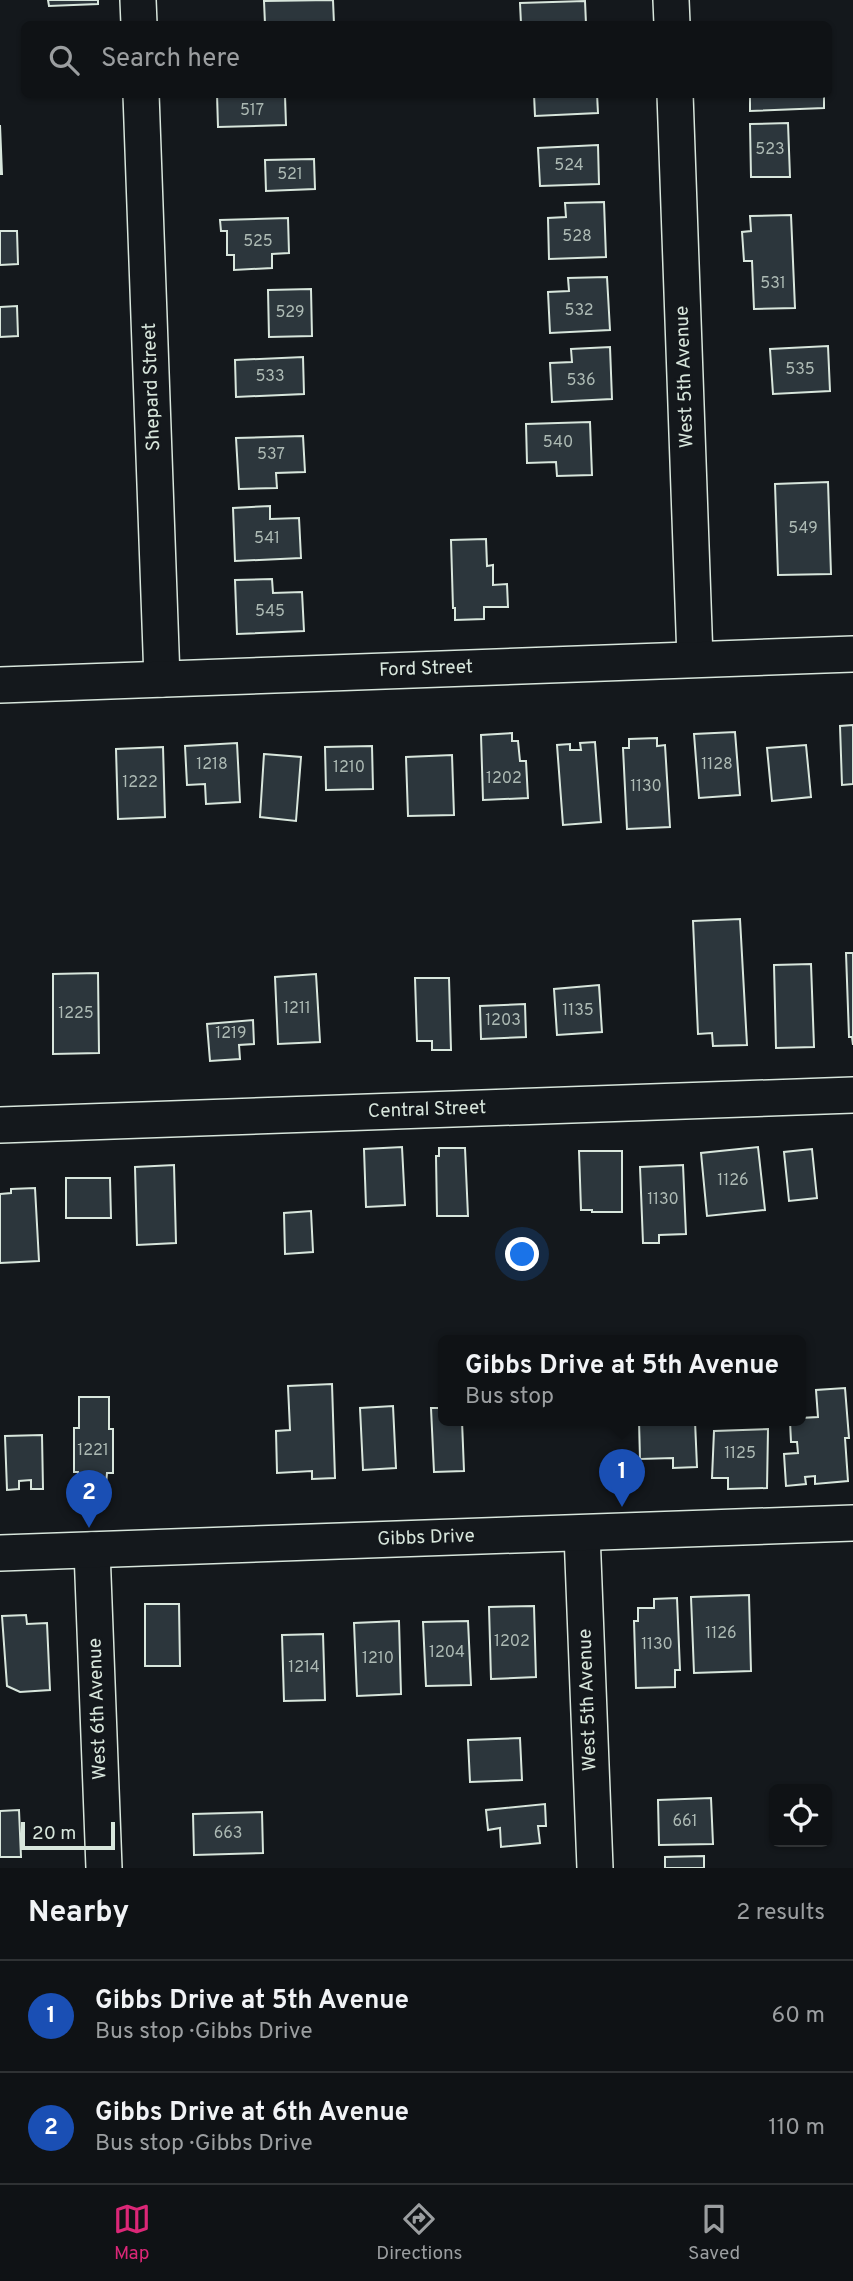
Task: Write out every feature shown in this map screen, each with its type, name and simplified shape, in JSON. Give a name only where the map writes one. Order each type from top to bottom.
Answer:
[{"type":"street","points":[[138,0],[139,21]]},
{"type":"street","points":[[671,0],[672,21]]},
{"type":"street","name":"Shepard Street","points":[[141,98],[162,679]]},
{"type":"street","name":"West 5th Avenue","points":[[675,98],[695,659]]},
{"type":"street","name":"Ford Street","points":[[0,685],[853,654]]},
{"type":"street","name":"Central Street","points":[[0,1125],[853,1095]]},
{"type":"street","name":"Gibbs Drive","points":[[0,1553],[853,1523]]},
{"type":"street","name":"West 5th Avenue","points":[[582,1532],[595,1868]]},
{"type":"street","name":"West 6th Avenue","points":[[92,1550],[104,1868]]},
{"type":"building","points":[[48,0],[98,0],[98,4],[49,6]]},
{"type":"building","points":[[333,0],[334,21],[265,21],[264,1]]},
{"type":"building","points":[[585,1],[586,21],[521,21],[520,3]]},
{"type":"building","points":[[217,98],[285,98],[286,125],[218,127]]},
{"type":"building","points":[[534,98],[597,98],[598,113],[535,116]]},
{"type":"building","points":[[750,98],[824,98],[824,108],[750,111]]},
{"type":"building","points":[[788,123],[790,177],[751,177],[750,124]]},
{"type":"building","points":[[0,125],[2,174],[0,174]]},
{"type":"building","points":[[598,145],[599,184],[540,186],[538,148]]},
{"type":"building","points":[[314,159],[315,189],[266,191],[265,160]]},
{"type":"building","points":[[604,202],[606,257],[549,259],[548,218],[566,217],[565,203]]},
{"type":"building","points":[[791,215],[795,308],[754,309],[752,261],[744,261],[742,232],[751,231],[750,216]]},
{"type":"building","points":[[288,218],[289,253],[272,254],[272,268],[234,270],[234,255],[227,255],[227,231],[221,231],[220,220]]},
{"type":"building","points":[[0,231],[17,231],[18,264],[0,265]]},
{"type":"building","points":[[607,277],[610,330],[550,333],[548,292],[569,291],[568,278]]},
{"type":"building","points":[[311,289],[312,336],[269,337],[268,290]]},
{"type":"building","points":[[17,306],[18,336],[0,337],[0,307]]},
{"type":"building","points":[[828,346],[830,391],[773,394],[770,349]]},
{"type":"building","points":[[610,347],[612,399],[552,402],[550,363],[572,362],[571,349]]},
{"type":"building","points":[[303,357],[304,394],[236,397],[235,360]]},
{"type":"building","points":[[590,422],[592,475],[557,476],[556,462],[527,463],[526,424]]},
{"type":"building","points":[[303,436],[305,472],[276,473],[277,488],[239,489],[236,438]]},
{"type":"building","points":[[828,482],[831,574],[778,575],[775,484]]},
{"type":"building","points":[[270,506],[270,519],[299,518],[301,558],[235,561],[233,508]]},
{"type":"building","points":[[486,539],[487,566],[493,565],[493,585],[507,584],[508,607],[484,607],[484,619],[455,620],[451,540]]},
{"type":"building","points":[[272,579],[273,593],[302,592],[304,631],[237,634],[235,580]]},
{"type":"building","points":[[853,725],[853,784],[842,785],[840,726]]},
{"type":"building","points":[[735,732],[740,795],[699,798],[694,734]]},
{"type":"building","points":[[512,733],[512,741],[518,741],[520,761],[526,761],[528,798],[483,800],[481,735]]},
{"type":"building","points":[[657,738],[657,746],[665,745],[670,827],[627,829],[623,748],[629,748],[629,739]]},
{"type":"building","points":[[595,742],[601,822],[563,825],[557,745],[570,744],[570,750],[581,750],[580,743]]},
{"type":"building","points":[[237,743],[240,802],[206,804],[205,784],[187,785],[185,746]]},
{"type":"building","points":[[806,745],[811,797],[772,801],[767,748]]},
{"type":"building","points":[[372,746],[373,789],[326,790],[325,747]]},
{"type":"building","points":[[163,747],[165,817],[118,819],[116,749]]},
{"type":"building","points":[[264,754],[301,757],[296,821],[260,817]]},
{"type":"building","points":[[452,755],[454,815],[408,816],[406,757]]},
{"type":"building","points":[[740,919],[747,1045],[713,1046],[712,1033],[698,1034],[693,921]]},
{"type":"building","points":[[846,953],[853,953],[853,1045],[852,1037],[849,1037]]},
{"type":"building","points":[[811,964],[814,1047],[776,1048],[774,965]]},
{"type":"building","points":[[98,973],[99,1053],[53,1054],[53,974]]},
{"type":"building","points":[[316,974],[320,1042],[278,1044],[275,977]]},
{"type":"building","points":[[415,978],[449,978],[451,1050],[432,1050],[432,1041],[417,1041]]},
{"type":"building","points":[[599,985],[602,1032],[557,1035],[554,989]]},
{"type":"building","points":[[525,1004],[526,1037],[481,1039],[480,1006]]},
{"type":"building","points":[[253,1020],[254,1044],[239,1045],[240,1059],[210,1061],[207,1024]]},
{"type":"building","points":[[402,1147],[405,1205],[366,1207],[364,1149]]},
{"type":"building","points":[[758,1147],[765,1210],[707,1216],[701,1153]]},
{"type":"building","points":[[439,1148],[465,1148],[468,1216],[437,1216],[436,1156],[439,1156]]},
{"type":"building","points":[[812,1149],[817,1198],[789,1201],[784,1152]]},
{"type":"building","points":[[579,1151],[622,1151],[622,1212],[581,1210]]},
{"type":"building","points":[[174,1165],[176,1243],[137,1245],[135,1167]]},
{"type":"building","points":[[683,1165],[686,1234],[659,1235],[659,1243],[643,1243],[640,1167]]},
{"type":"building","points":[[66,1178],[110,1178],[111,1218],[66,1218]]},
{"type":"building","points":[[35,1188],[39,1261],[0,1263],[0,1194],[11,1193],[11,1189]]},
{"type":"building","points":[[311,1211],[313,1252],[285,1254],[284,1213]]},
{"type":"building","points":[[332,1384],[335,1478],[312,1479],[312,1471],[277,1473],[276,1431],[290,1430],[288,1386]]},
{"type":"building","points":[[845,1388],[849,1438],[845,1438],[848,1481],[815,1484],[815,1476],[805,1477],[806,1484],[786,1486],[784,1454],[798,1453],[797,1442],[791,1442],[790,1426],[806,1426],[806,1418],[818,1417],[816,1390]]},
{"type":"building","points":[[79,1397],[109,1397],[109,1429],[113,1429],[113,1473],[107,1473],[106,1484],[78,1484],[78,1472],[74,1472],[74,1428],[79,1428]]},
{"type":"building","points":[[393,1406],[396,1468],[363,1470],[360,1408]]},
{"type":"building","points":[[431,1408],[438,1408],[438,1426],[462,1426],[464,1471],[434,1472]]},
{"type":"building","points":[[639,1426],[695,1426],[697,1467],[673,1468],[673,1458],[640,1459]]},
{"type":"building","points":[[768,1429],[767,1488],[728,1489],[728,1478],[712,1478],[714,1431]]},
{"type":"building","points":[[42,1435],[43,1489],[31,1489],[31,1480],[19,1481],[19,1489],[7,1490],[5,1436]]},
{"type":"building","points":[[749,1595],[751,1671],[694,1673],[691,1597]]},
{"type":"building","points":[[677,1598],[680,1670],[675,1670],[675,1687],[636,1688],[634,1621],[638,1621],[638,1608],[654,1608],[654,1599]]},
{"type":"building","points":[[145,1604],[179,1604],[180,1666],[145,1666]]},
{"type":"building","points":[[534,1606],[536,1677],[491,1679],[489,1607]]},
{"type":"building","points":[[26,1615],[27,1624],[47,1623],[50,1690],[20,1692],[7,1686],[2,1616]]},
{"type":"building","points":[[399,1621],[401,1694],[357,1696],[354,1623]]},
{"type":"building","points":[[468,1621],[471,1685],[426,1686],[423,1622]]},
{"type":"building","points":[[323,1634],[325,1700],[284,1701],[282,1635]]},
{"type":"building","points":[[520,1738],[522,1780],[470,1782],[468,1740]]},
{"type":"building","points":[[711,1798],[713,1844],[659,1845],[658,1800]]},
{"type":"building","points":[[545,1804],[546,1826],[538,1826],[540,1843],[501,1847],[500,1828],[488,1830],[486,1810]]},
{"type":"building","points":[[19,1810],[21,1857],[0,1857],[0,1811]]},
{"type":"building","points":[[262,1812],[263,1853],[194,1855],[193,1814]]},
{"type":"building","points":[[704,1856],[704,1868],[665,1868],[665,1857]]},
{"type":"place","name":"Gibbs Drive at 5th Avenue","points":[[622,1507]]},
{"type":"place","name":"Gibbs Drive at 6th Avenue","points":[[89,1528]]}]
